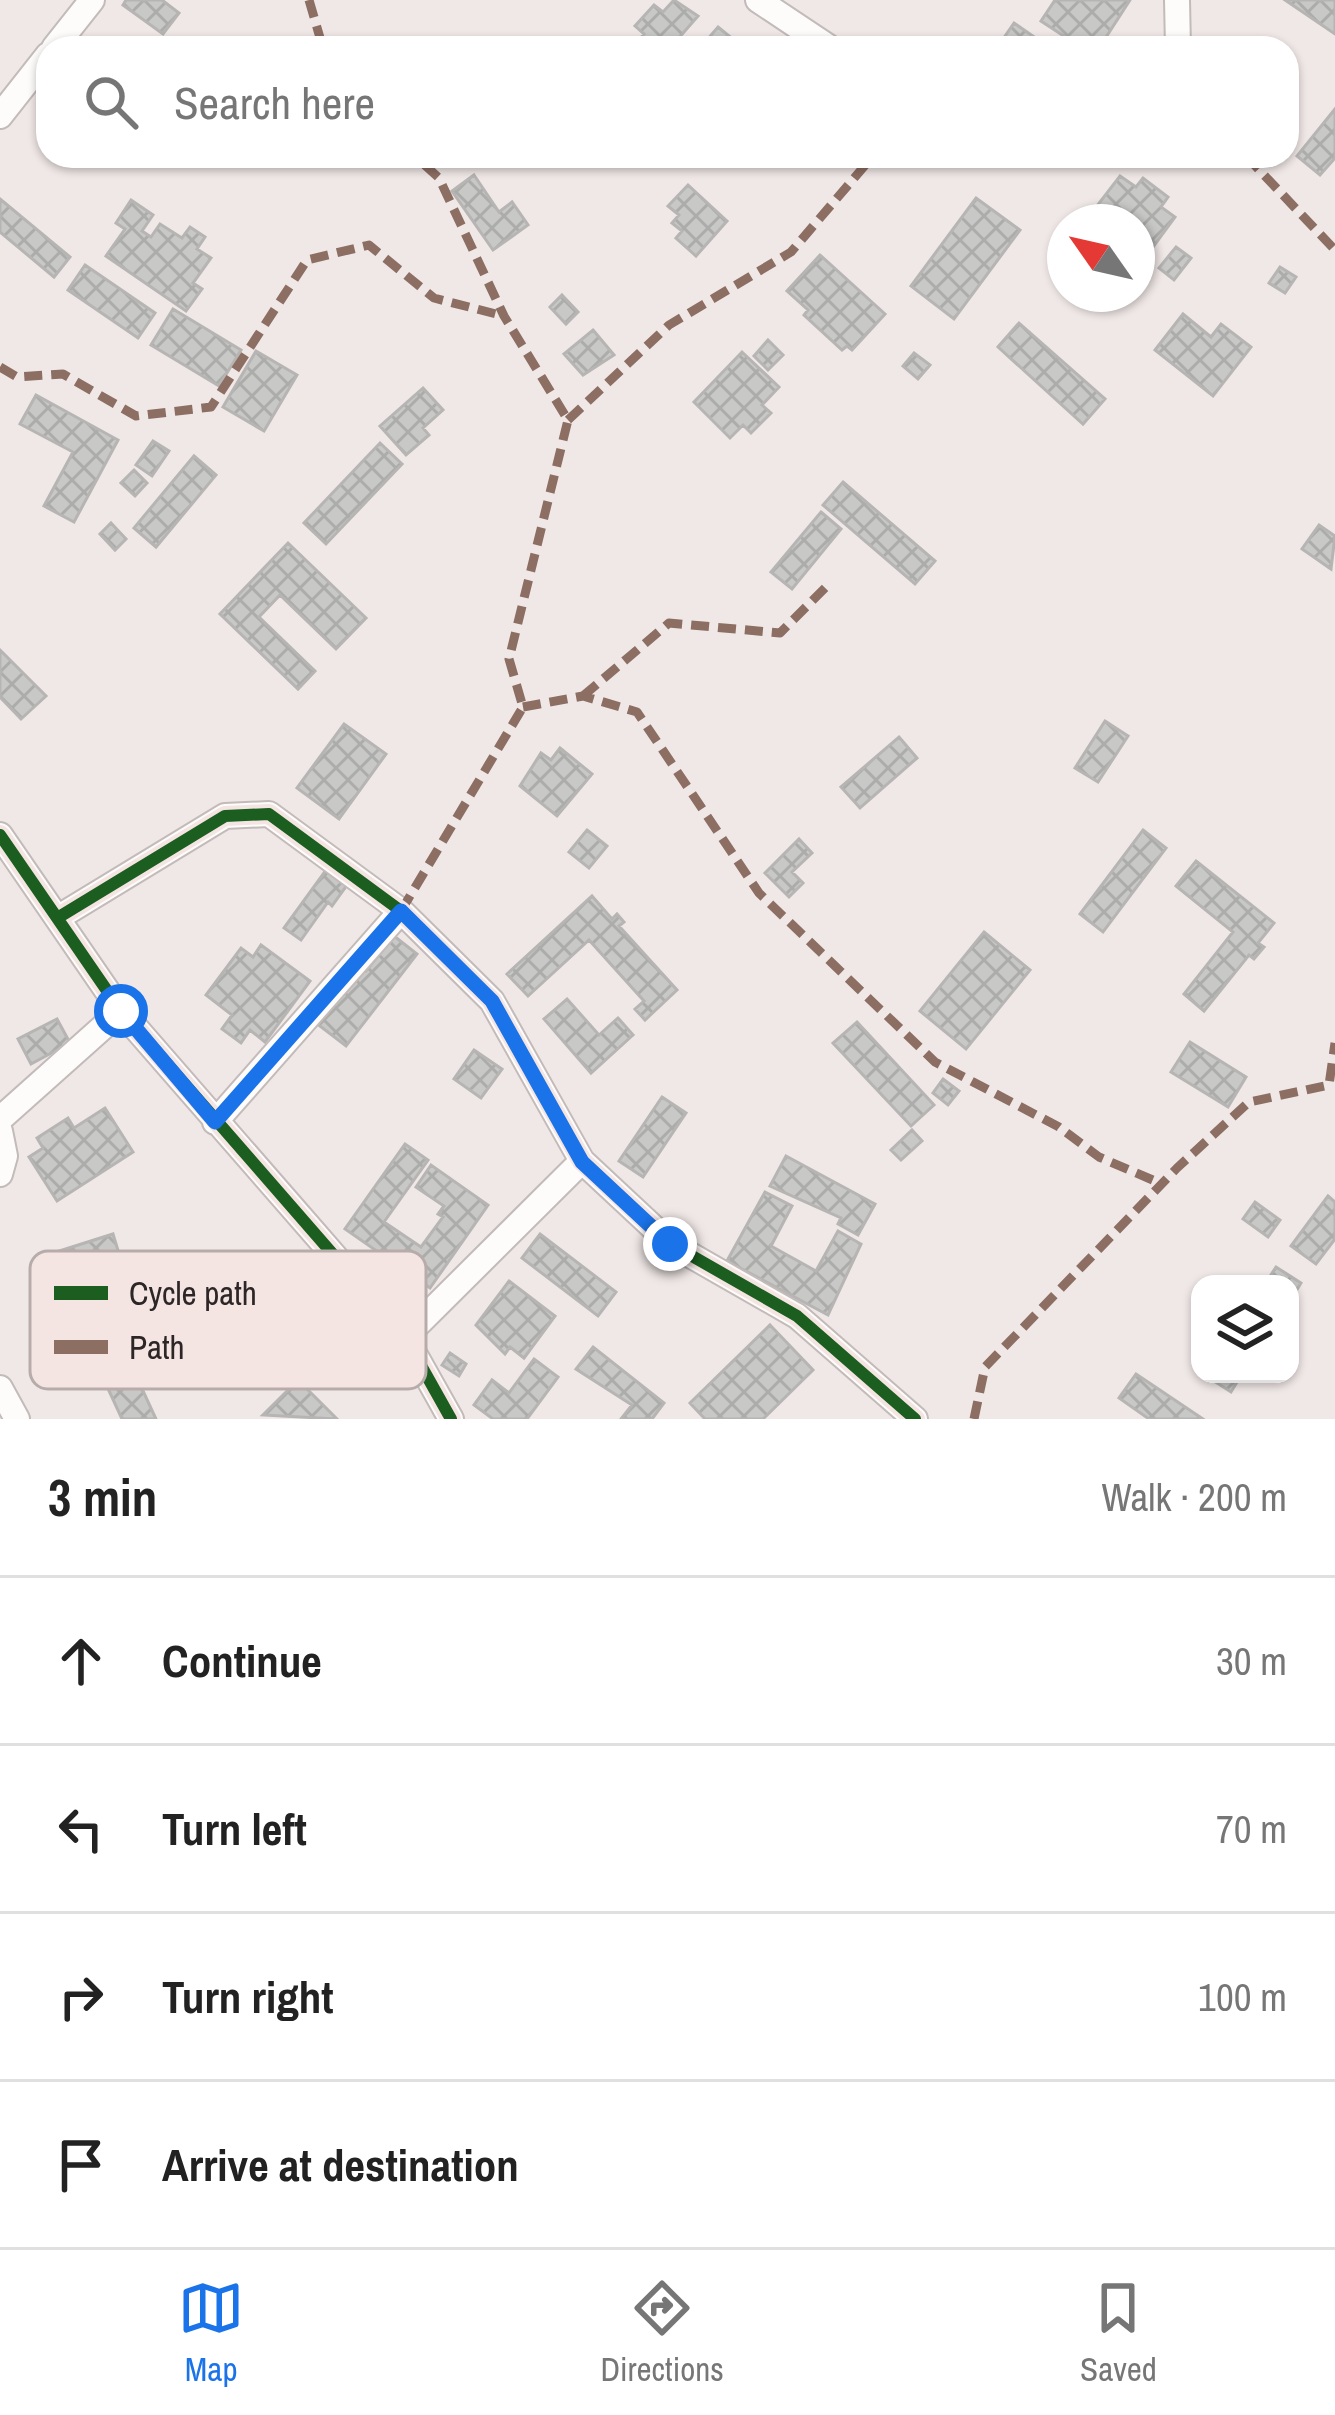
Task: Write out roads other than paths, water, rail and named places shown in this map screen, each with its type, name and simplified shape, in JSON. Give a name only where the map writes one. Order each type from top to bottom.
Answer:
[{"type":"street","points":[[64,36],[92,0]]},
{"type":"street","points":[[758,0],[812,36]]},
{"type":"street","points":[[1177,0],[1178,36]]},
{"type":"street","points":[[0,116],[36,70]]},
{"type":"street","points":[[59,917],[225,816],[269,814],[401,911],[492,1001],[582,1162],[670,1244],[797,1316],[915,1419]]},
{"type":"street","points":[[0,835],[121,1011],[329,1251]]},
{"type":"street","points":[[215,1122],[401,911]]},
{"type":"street","points":[[0,1119],[121,1011]]},
{"type":"street","points":[[0,1131],[5,1156],[0,1174]]},
{"type":"street","points":[[426,1316],[582,1162]]},
{"type":"street","points":[[426,1374],[451,1419]]},
{"type":"street","points":[[0,1388],[17,1419]]}]
